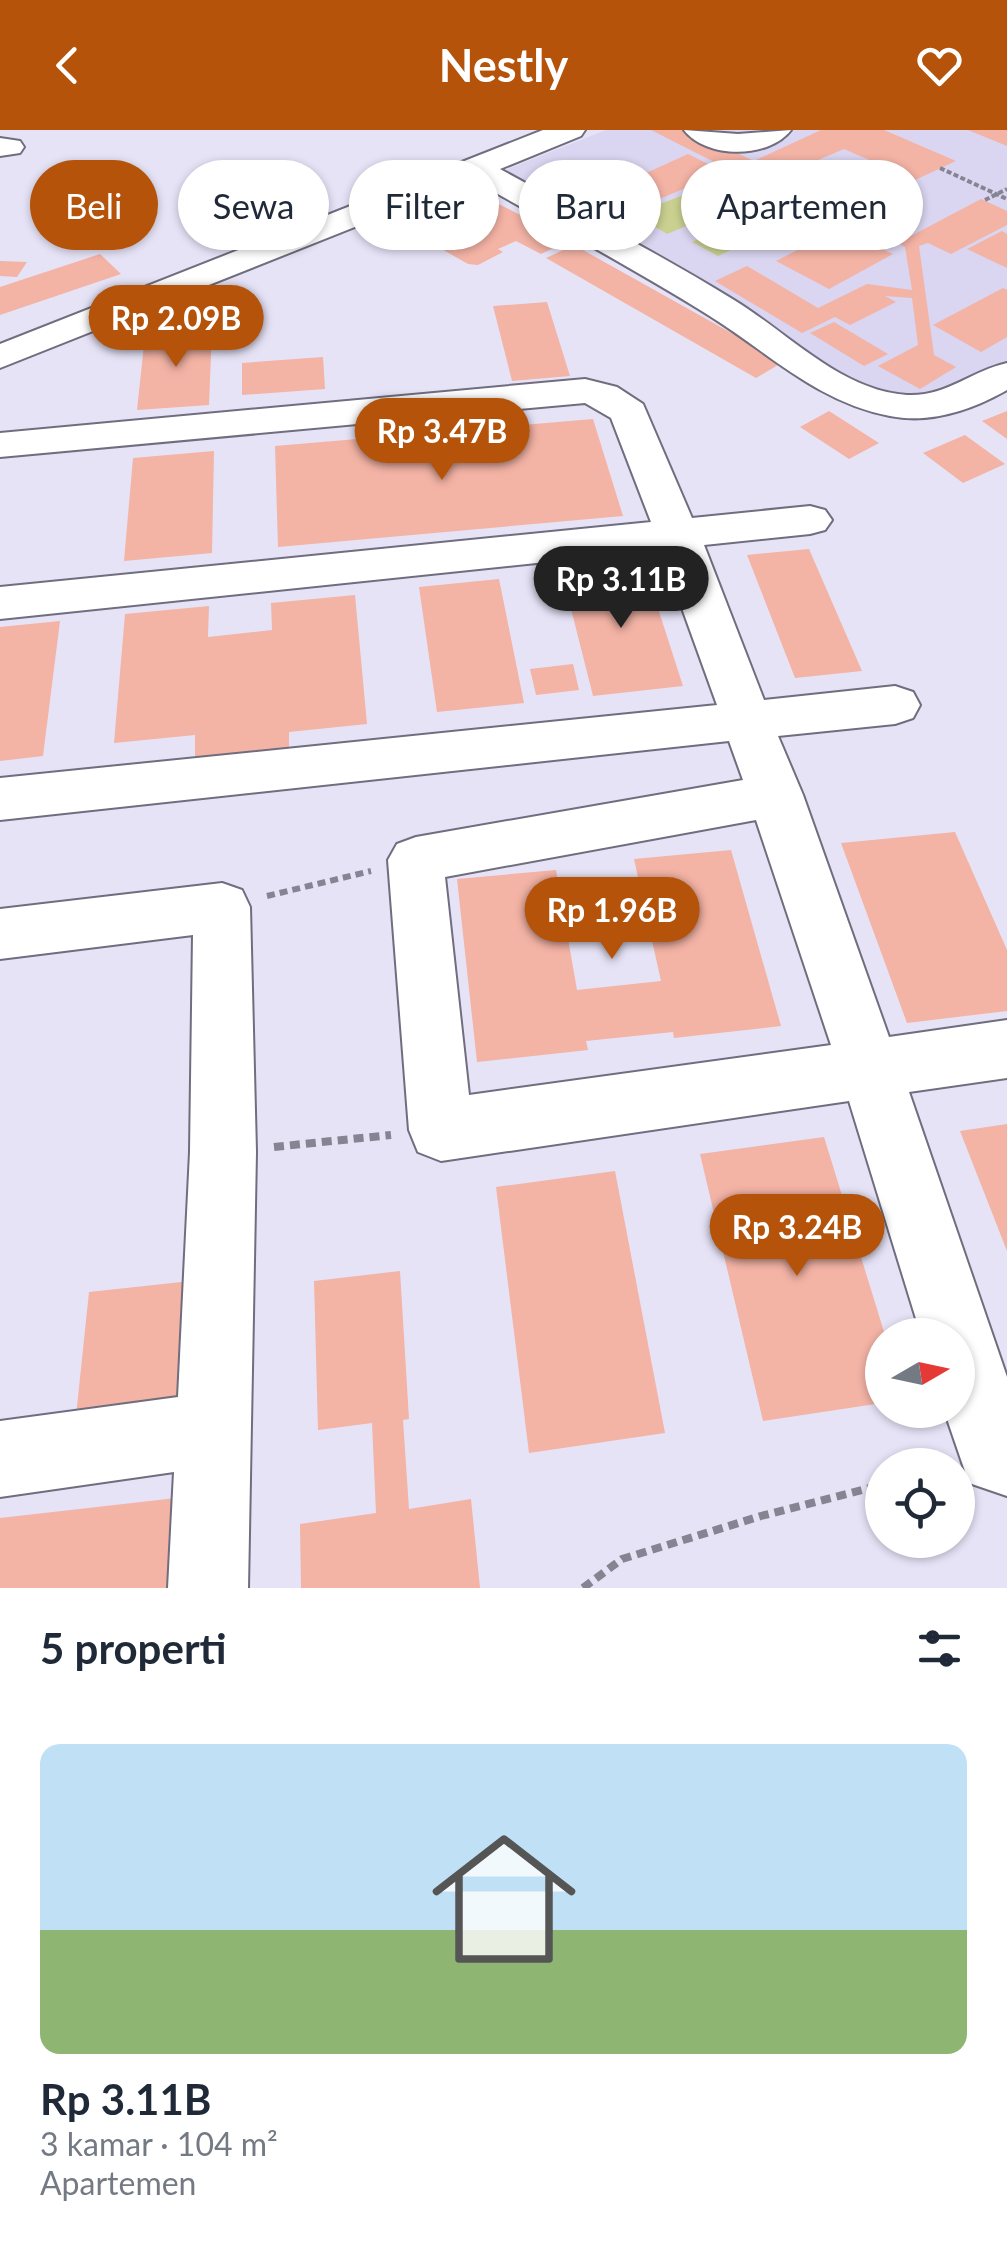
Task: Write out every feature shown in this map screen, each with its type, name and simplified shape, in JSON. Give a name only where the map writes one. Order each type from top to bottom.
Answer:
[{"type":"lane","points":[[492,160],[570,130]]},
{"type":"lane","points":[[699,130],[727,144],[740,145],[776,130]]},
{"type":"lane","points":[[499,181],[724,308],[823,380],[852,394],[893,405],[936,406],[975,395],[1007,374]]},
{"type":"lane","points":[[0,358],[349,218]]},
{"type":"lane","points":[[0,445],[584,391],[603,395],[630,412],[776,794],[872,1068],[996,1456],[1007,1458]]},
{"type":"lane","points":[[0,603],[810,520]]},
{"type":"lane","points":[[0,800],[895,705]]},
{"type":"lane","points":[[776,794],[416,860],[441,1130],[1007,1049]]},
{"type":"lane","points":[[0,934],[222,907],[223,1152],[208,1588]]},
{"type":"lane","points":[[0,1459],[214,1428]]},
{"type":"path","points":[[940,168],[1007,199]]},
{"type":"path","points":[[985,200],[1007,189]]},
{"type":"path","points":[[222,907],[416,860]]},
{"type":"path","points":[[223,1152],[441,1130]]},
{"type":"path","points":[[583,1588],[622,1558],[865,1489]]},
{"type":"shaded area","points":[[606,130],[1007,130],[1007,373],[957,393],[903,398],[864,390],[824,361],[636,250],[661,250],[661,160],[531,160]]},
{"type":"shaded area","points":[[519,165],[519,180],[503,171]]},
{"type":"green space","points":[[681,196],[681,228],[667,234],[661,230],[661,204]]},
{"type":"green space","points":[[707,250],[731,250],[718,256]]},
{"type":"building","points":[[651,130],[688,130],[752,160],[710,160]]},
{"type":"building","points":[[821,130],[884,130],[956,161],[923,176],[923,160],[869,160],[844,149],[818,160],[756,160]]},
{"type":"building","points":[[968,130],[1007,130],[1007,146]]},
{"type":"building","points":[[688,154],[700,160],[681,160],[681,190],[661,198],[661,166]]},
{"type":"building","points":[[981,199],[1007,211],[1007,225],[951,254],[928,243],[923,245],[923,230]]},
{"type":"building","points":[[499,204],[519,214],[519,243],[499,249]]},
{"type":"building","points":[[1002,231],[1007,234],[1007,268],[967,249]]},
{"type":"building","points":[[443,250],[503,252],[478,265],[468,264]]},
{"type":"building","points":[[563,250],[583,250],[783,362],[756,378],[546,258]]},
{"type":"building","points":[[797,250],[885,250],[893,254],[829,289],[776,261]]},
{"type":"building","points":[[905,250],[920,250],[934,355],[956,367],[920,389],[878,366],[918,345],[912,298],[885,296],[896,302],[850,325],[835,317],[802,333],[715,281],[747,266],[818,308],[867,284],[912,290]]},
{"type":"building","points":[[100,254],[121,274],[0,315],[0,287]]},
{"type":"building","points":[[0,261],[27,262],[17,277],[0,276]]},
{"type":"building","points":[[1003,288],[1007,290],[1007,337],[981,352],[933,325]]},
{"type":"building","points":[[547,302],[570,376],[512,381],[493,306]]},
{"type":"building","points":[[834,322],[888,354],[864,366],[810,333]]},
{"type":"building","points":[[212,330],[209,405],[137,410],[145,335]]},
{"type":"building","points":[[323,357],[325,389],[242,395],[242,363]]},
{"type":"building","points":[[829,411],[879,443],[849,459],[800,427]]},
{"type":"building","points":[[1007,411],[1007,439],[982,421]]},
{"type":"building","points":[[593,419],[623,516],[278,547],[275,446]]},
{"type":"building","points":[[965,435],[1005,464],[963,483],[923,453]]},
{"type":"building","points":[[214,451],[212,553],[124,561],[133,458]]},
{"type":"building","points":[[809,549],[862,671],[795,678],[747,555]]},
{"type":"building","points":[[644,565],[683,686],[593,696],[562,573]]},
{"type":"building","points":[[499,579],[524,703],[437,712],[419,587]]},
{"type":"building","points":[[355,595],[367,724],[289,732],[289,754],[195,764],[195,735],[114,743],[125,614],[209,606],[208,637],[272,630],[271,603]]},
{"type":"building","points":[[60,621],[43,756],[0,761],[0,627]]},
{"type":"building","points":[[573,664],[579,690],[536,695],[530,669]]},
{"type":"building","points":[[955,832],[1007,950],[1007,1011],[907,1023],[841,843]]},
{"type":"building","points":[[731,850],[781,1026],[674,1038],[673,1032],[586,1041],[588,1050],[477,1062],[457,879],[556,870],[577,990],[661,981],[634,859]]},
{"type":"building","points":[[1007,1124],[1007,1251],[960,1131]]},
{"type":"building","points":[[824,1137],[880,1318],[865,1318],[865,1406],[763,1421],[700,1154]]},
{"type":"building","points":[[615,1171],[665,1433],[529,1453],[496,1187]]},
{"type":"building","points":[[400,1271],[409,1419],[403,1420],[409,1509],[471,1499],[480,1588],[301,1588],[300,1524],[376,1513],[372,1423],[318,1430],[314,1281]]},
{"type":"building","points":[[200,1280],[193,1403],[76,1416],[89,1292]]},
{"type":"building","points":[[185,1497],[180,1588],[0,1588],[0,1518]]}]
